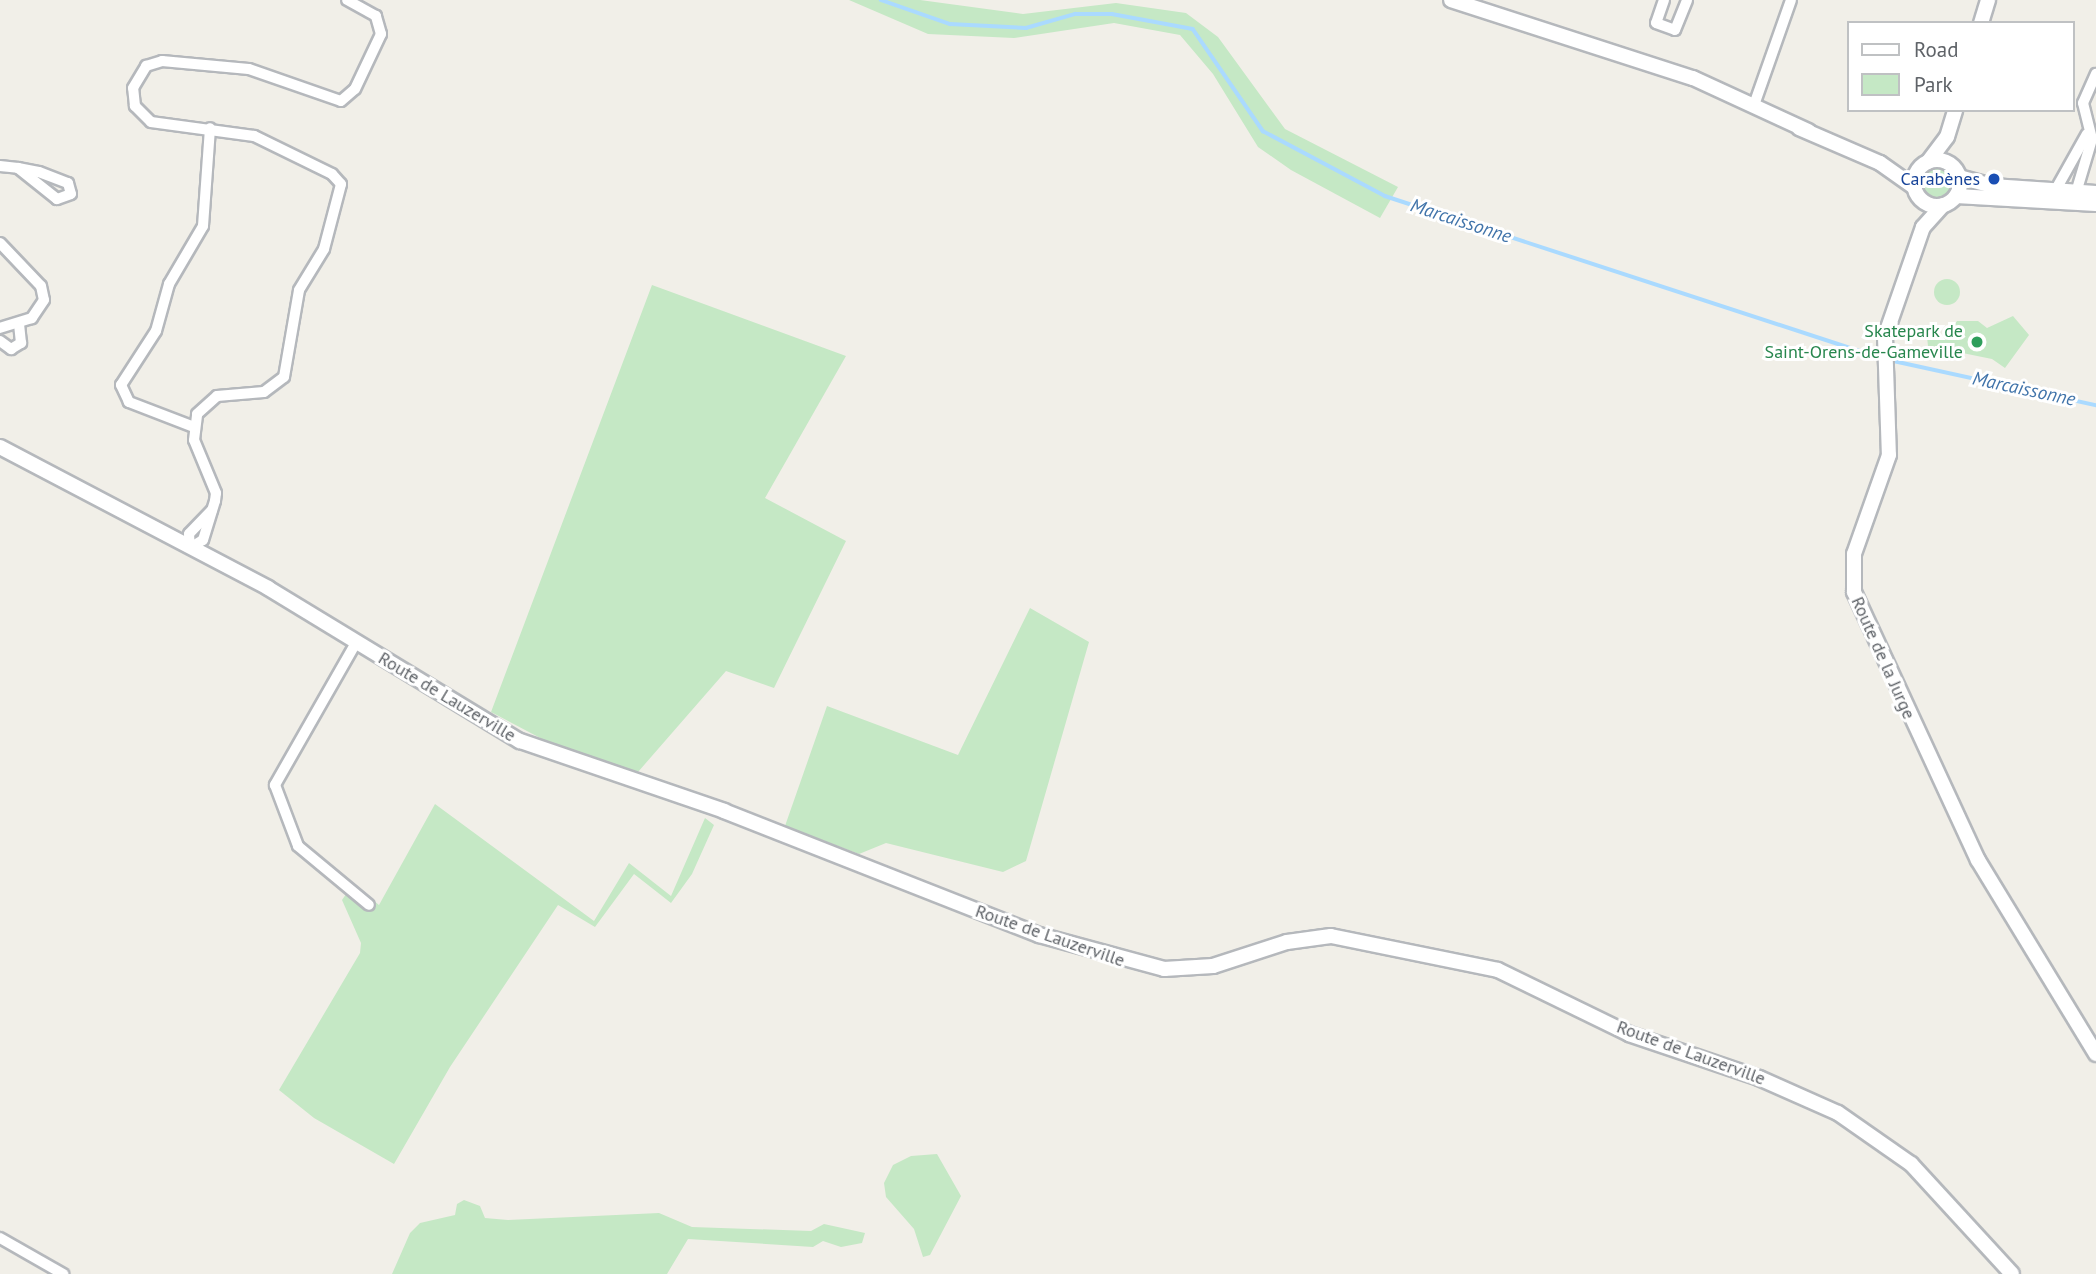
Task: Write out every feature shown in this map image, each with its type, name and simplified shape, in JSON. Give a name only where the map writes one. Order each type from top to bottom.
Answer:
[{"type":"street","points":[[194,427],[211,399],[264,392],[284,377],[299,290],[324,248],[341,190],[332,174],[266,141],[211,128],[159,125],[144,117],[133,94],[139,73],[162,61],[237,67],[341,101],[355,89],[381,34],[376,16],[347,0]]},
{"type":"street","points":[[1451,0],[1656,67],[1754,105],[1808,131]]},
{"type":"street","points":[[1664,0],[1656,23],[1675,30],[1687,0]]},
{"type":"street","points":[[1754,105],[1791,0]]},
{"type":"street","points":[[1982,21],[1988,0]]},
{"type":"street","points":[[1656,67],[1880,163],[1917,192],[1942,205]]},
{"type":"street","points":[[2073,197],[2092,137],[2083,103],[2096,75]]},
{"type":"street","points":[[1917,192],[1925,163],[1947,137],[1954,112]]},
{"type":"street","points":[[193,543],[212,510],[215,485],[194,427],[130,402],[121,385],[156,331],[169,284],[203,226],[211,128]]},
{"type":"street","points":[[1947,137],[1956,171],[1956,195],[2073,197],[2096,193]]},
{"type":"street","points":[[2055,191],[2092,137]]},
{"type":"street","points":[[1880,163],[1925,163],[1956,171],[1992,186],[2055,191],[2096,204]]},
{"type":"street","points":[[0,166],[18,168]]},
{"type":"street","name":"Route de la Jurge","points":[[1917,192],[1923,227]]},
{"type":"street","name":"Route de la Jurge","points":[[1956,195],[1942,205],[1923,227],[1884,347],[1889,455],[1854,554],[1858,607],[1978,860],[2096,1054]]},
{"type":"street","points":[[0,243],[44,293],[38,314],[0,328]]},
{"type":"street","points":[[0,341],[11,349],[21,343],[19,323]]},
{"type":"street","name":"Route de Lauzerville","points":[[0,447],[193,543],[356,641],[468,714],[542,751],[712,807],[960,904],[1146,967],[1213,966],[1287,942],[1331,936],[1498,970],[1629,1034],[1759,1078],[1838,1113],[1911,1164],[2012,1274]]},
{"type":"street","points":[[356,641],[275,785],[298,846],[369,905]]},
{"type":"street","points":[[0,1238],[63,1274]]},
{"type":"green space","points":[[849,0],[920,0],[1023,14],[1116,3],[1186,13],[1218,37],[1285,129],[1398,187],[1380,218],[1291,170],[1258,147],[1213,74],[1180,35],[1114,23],[1014,38],[928,34]]},
{"type":"green space","points":[[1936,169],[1946,174],[1951,184],[1946,194],[1936,199],[1926,194],[1921,184],[1926,174]]},
{"type":"green space","points":[[1947,279],[1956,283],[1960,292],[1956,301],[1947,305],[1938,301],[1934,292],[1938,283]]},
{"type":"green space","points":[[652,285],[846,356],[765,498],[846,541],[774,688],[726,671],[638,772],[563,750],[491,712]]},
{"type":"green space","name":"Skatepark de Saint-Orens-de-Gameville","points":[[2013,316],[2029,335],[2005,368],[1992,359],[1928,346],[1927,337],[1946,336],[1957,321],[1978,321],[1987,328]]},
{"type":"green space","points":[[1030,608],[1089,642],[1026,861],[1003,872],[886,843],[859,854],[785,826],[827,706],[958,755]]},
{"type":"green space","points":[[435,804],[594,921],[629,863],[671,896],[705,818],[714,825],[692,874],[671,903],[634,874],[595,927],[558,905],[450,1067],[394,1164],[314,1118],[279,1090],[360,953],[361,943],[342,900],[353,884],[379,905]]},
{"type":"green space","points":[[937,1154],[961,1196],[930,1255],[923,1257],[914,1229],[886,1197],[884,1183],[893,1165],[911,1156]]},
{"type":"green space","points":[[464,1200],[480,1206],[485,1218],[508,1220],[659,1213],[692,1227],[811,1231],[824,1224],[865,1233],[862,1243],[841,1247],[823,1241],[813,1247],[688,1239],[667,1274],[392,1274],[410,1233],[420,1223],[455,1215],[457,1204]]},
{"type":"waterway","name":"Marcaissonne","points":[[881,0],[950,24],[1026,28],[1075,14],[1112,14],[1193,29],[1263,131],[1385,196],[1881,358]]},
{"type":"waterway","name":"Marcaissonne","points":[[1889,360],[2096,405]]},
{"type":"place","name":"Carabènes","points":[[1994,179]]},
{"type":"place","name":"Skatepark de Saint-Orens-de-Gameville","points":[[1977,342]]}]
